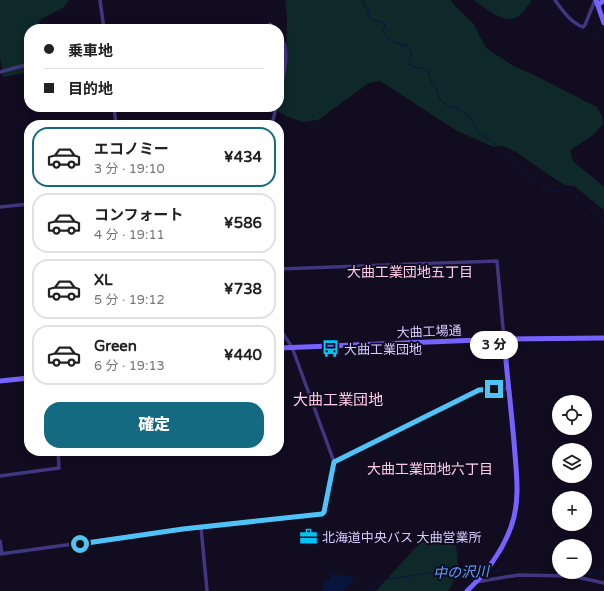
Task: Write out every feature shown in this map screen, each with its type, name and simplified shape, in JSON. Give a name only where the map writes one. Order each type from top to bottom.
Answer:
[{"type":"street","points":[[100,0],[103,24]]},
{"type":"street","points":[[555,0],[565,15],[577,25],[583,27],[596,2]]},
{"type":"street","points":[[596,2],[604,1]]},
{"type":"street","points":[[596,2],[604,23]]},
{"type":"street","points":[[284,41],[286,61],[284,70]]},
{"type":"street","points":[[0,72],[24,65]]},
{"type":"street","points":[[0,208],[24,205]]},
{"type":"street","points":[[284,269],[497,261],[517,478],[516,506],[512,526],[498,556],[482,576],[467,591]]},
{"type":"street","points":[[0,541],[1,554],[322,514],[324,512],[334,462],[292,347],[284,335]]},
{"type":"street","name":"大曲工場通","points":[[284,348],[504,339],[604,338]]},
{"type":"street","points":[[0,381],[24,379]]},
{"type":"street","points":[[334,462],[479,390],[509,388]]},
{"type":"street","points":[[0,476],[59,468],[58,456]]},
{"type":"street","points":[[201,528],[207,591]]},
{"type":"street","points":[[476,582],[518,575],[572,576],[604,583]]},
{"type":"green space","points":[[0,0],[69,0],[63,8],[41,19],[38,24],[24,24],[24,73],[3,77],[0,58]]},
{"type":"green space","points":[[285,0],[451,0],[454,5],[473,23],[486,48],[515,67],[528,72],[597,107],[602,116],[603,124],[593,135],[571,150],[571,156],[574,162],[604,187],[604,210],[574,186],[565,185],[516,152],[503,146],[494,147],[457,131],[380,81],[369,83],[318,120],[302,122],[279,112],[284,112],[284,63],[287,16]]},
{"type":"green space","points":[[474,0],[532,0],[517,17],[506,19],[494,14]]},
{"type":"green space","points":[[436,537],[456,546],[458,569],[455,579],[448,591],[376,591],[426,538]]},
{"type":"water","points":[[331,574],[355,577],[344,591],[322,591],[324,580],[330,581]]},
{"type":"waterway","points":[[363,0],[364,7],[368,8],[369,18],[382,22],[385,25],[383,31],[387,37],[396,43],[407,45],[412,53],[409,61],[410,65],[427,70],[432,84],[437,90],[440,100],[450,107],[454,106],[470,117],[479,134],[491,140],[525,173],[552,191],[570,189],[580,202],[602,218],[604,225]]},
{"type":"waterway","points":[[551,0],[562,16],[572,25],[602,37]]},
{"type":"waterway","name":"中の沢川","points":[[367,591],[375,584],[384,580],[447,570],[482,570]]},
{"type":"waterway","name":"中の沢川","points":[[490,571],[552,572]]},
{"type":"waterway","name":"中の沢川","points":[[592,573],[604,573]]},
{"type":"place","name":"大曲工業団地","points":[[331,349]]},
{"type":"place","name":"北海道中央バス 大曲営業所","points":[[309,537]]},
{"type":"district","name":"大曲工業団地五丁目","points":[[410,272]]},
{"type":"district","name":"大曲工業団地","points":[[338,400]]},
{"type":"district","name":"大曲工業団地六丁目","points":[[430,469]]},
{"type":"route","points":[[80,544],[183,529],[322,514],[324,512],[334,462],[479,390],[494,389]]}]
